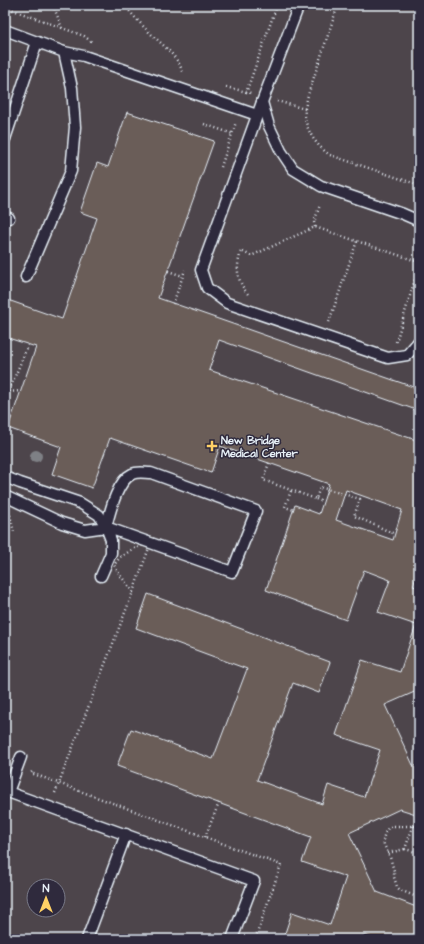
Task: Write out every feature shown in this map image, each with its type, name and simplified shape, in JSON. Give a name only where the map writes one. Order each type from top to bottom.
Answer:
[{"type":"lane","points":[[299,5],[257,115],[201,270],[207,288],[227,303],[388,358],[407,355],[419,341]]},
{"type":"lane","points":[[5,30],[64,52],[84,56],[257,115]]},
{"type":"lane","points":[[5,139],[37,42]]},
{"type":"lane","points":[[26,277],[71,171],[75,127],[72,88],[64,52]]},
{"type":"lane","points":[[262,102],[269,126],[281,151],[292,169],[321,186],[403,214],[419,221]]},
{"type":"lane","points":[[5,496],[62,522],[85,530],[106,527],[232,572],[256,510],[151,473],[139,472],[131,474],[119,486],[106,527]]},
{"type":"lane","points":[[5,477],[80,503],[100,515],[111,540],[111,553],[101,576]]},
{"type":"lane","points":[[21,757],[7,791],[254,881],[232,939]]},
{"type":"lane","points":[[87,939],[126,834]]},
{"type":"path","points":[[53,5],[62,28]]},
{"type":"path","points":[[124,5],[146,29],[172,53],[182,70],[180,89]]},
{"type":"path","points":[[338,5],[306,102],[306,123],[312,136],[323,150],[330,155],[419,185]]},
{"type":"path","points":[[204,124],[238,136]]},
{"type":"path","points":[[315,227],[314,222],[320,205]]},
{"type":"path","points":[[255,296],[248,294],[242,287],[238,276],[238,263],[241,251],[251,256],[315,227],[419,262]]},
{"type":"path","points":[[329,323],[357,241]]},
{"type":"path","points":[[395,346],[419,266]]},
{"type":"path","points":[[168,271],[183,276]]},
{"type":"path","points":[[5,392],[11,386],[28,345]]},
{"type":"path","points":[[5,392],[20,391]]},
{"type":"path","points":[[269,462],[263,480],[322,502]]},
{"type":"path","points":[[316,500],[320,487],[360,500],[354,516],[395,534]]},
{"type":"path","points":[[291,491],[285,507],[294,510]]},
{"type":"path","points":[[53,798],[133,592],[149,548],[144,545],[135,548],[120,557],[114,565],[133,592]]},
{"type":"path","points":[[33,770],[31,773],[281,865],[255,939]]},
{"type":"path","points":[[205,837],[219,803]]},
{"type":"path","points":[[419,826],[393,826],[388,828],[383,839],[394,871],[397,886],[400,890],[419,898]]},
{"type":"path","points":[[405,849],[413,826]]},
{"type":"path","points":[[388,853],[405,849],[419,853]]},
{"type":"shaded area","name":"New Bridge Medical Center","points":[[5,5],[419,5],[419,939],[5,939]]},
{"type":"building","points":[[127,112],[214,141],[158,298],[419,389],[419,411],[219,340],[209,370],[419,441],[419,569],[413,586],[419,588],[419,690],[385,705],[413,765],[419,767],[419,815],[400,809],[349,833],[377,892],[419,908],[419,939],[375,939],[365,935],[363,936],[364,939],[283,939],[292,912],[330,925],[346,877],[302,862],[311,837],[117,766],[131,729],[213,759],[247,669],[136,628],[148,594],[330,662],[319,693],[293,683],[257,780],[322,804],[328,785],[364,797],[380,750],[336,735],[362,660],[400,672],[416,625],[378,612],[390,580],[364,570],[346,620],[266,590],[295,505],[319,514],[329,484],[220,446],[211,473],[110,438],[92,488],[52,474],[61,447],[8,428],[36,347],[5,337],[5,299],[62,319],[97,218],[80,212],[97,163],[108,167]],"holes":[[[346,490],[402,510],[393,540],[336,520]]]},
{"type":"place","name":"New Bridge Medical Center","points":[[212,446]]}]
